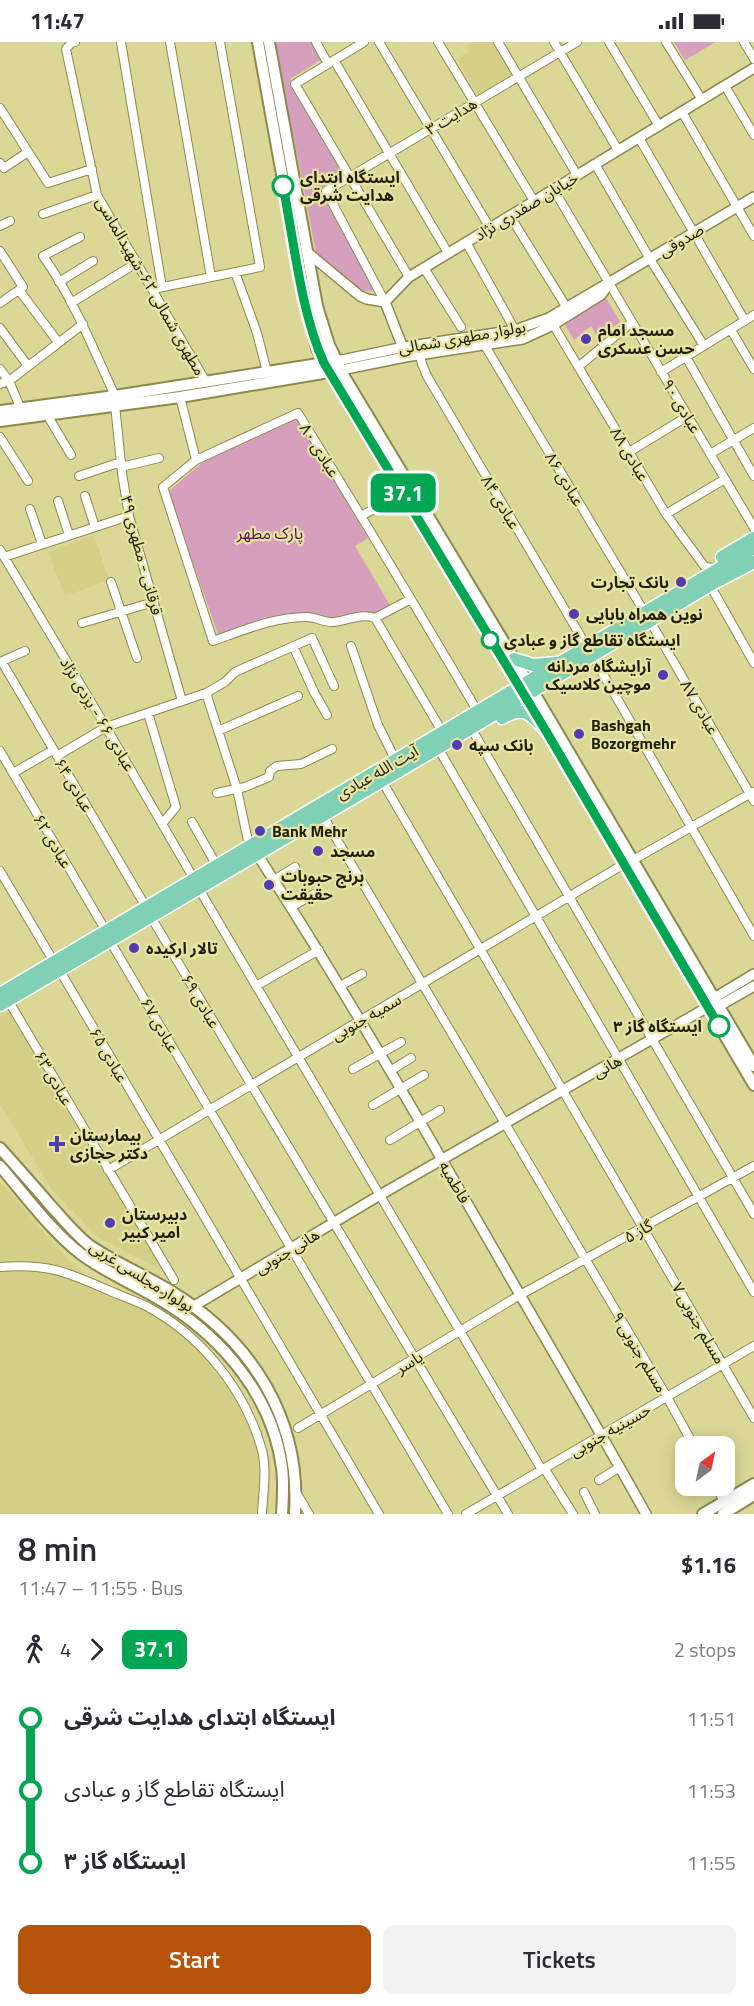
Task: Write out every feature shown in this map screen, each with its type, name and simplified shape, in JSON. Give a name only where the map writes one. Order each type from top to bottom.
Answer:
[{"type":"main road","points":[[258,42],[306,307],[317,348],[326,368],[526,689],[628,862],[754,1066]]},
{"type":"main road","points":[[269,42],[317,306],[329,345],[514,659],[546,731],[628,862]]},
{"type":"main road","name":"بولوار مطهری شمالی","points":[[0,421],[45,409],[180,396],[339,365]]},
{"type":"main road","name":"بولوار مطهری شمالی","points":[[115,401],[267,372],[326,368]]},
{"type":"main road","name":"بولوار مطهری شمالی","points":[[0,411],[20,407],[45,409]]},
{"type":"main road","points":[[705,567],[754,537]]},
{"type":"main road","name":"آیت الله عبادی","points":[[648,617],[754,548]]},
{"type":"main road","points":[[725,565],[735,549]]},
{"type":"main road","name":"آیت الله عبادی","points":[[196,884],[218,866],[442,733],[481,717],[648,617],[754,562]]},
{"type":"main road","name":"آیت الله عبادی","points":[[526,689],[561,663],[590,651]]},
{"type":"main road","points":[[514,659],[533,665],[561,663]]},
{"type":"main road","points":[[481,717],[498,720],[512,712],[523,711],[531,715],[546,731]]},
{"type":"main road","name":"آیت الله عبادی","points":[[2,996],[57,967],[196,884],[258,854],[471,728],[481,717]]},
{"type":"main road","points":[[714,1004],[754,1085]]},
{"type":"main road","name":"بولوار مجلسی غربی","points":[[0,1148],[88,1244],[194,1306],[239,1347],[268,1389],[288,1435],[294,1466],[295,1514]]},
{"type":"main road","name":"بولوار مجلسی غربی","points":[[0,1166],[81,1254],[167,1303],[213,1338],[230,1355],[257,1395],[276,1439],[282,1468],[282,1514]]},
{"type":"main road","points":[[728,1510],[754,1484]]},
{"type":"main road","points":[[703,1514],[728,1510],[754,1496]]},
{"type":"street","name":"مطهری شمالی ۶۲-شهیدالماسی","points":[[75,42],[70,43],[66,49],[97,195],[206,382]]},
{"type":"street","points":[[121,42],[162,287]]},
{"type":"street","points":[[171,42],[212,277]]},
{"type":"street","points":[[153,289],[260,267],[220,42]]},
{"type":"street","points":[[316,42],[389,153],[448,253]]},
{"type":"street","points":[[364,42],[351,45],[331,62],[295,84],[408,277]]},
{"type":"street","points":[[379,42],[490,228]]},
{"type":"street","points":[[438,42],[534,201]]},
{"type":"street","points":[[498,42],[577,175]]},
{"type":"street","points":[[554,42],[618,150]]},
{"type":"street","name":"هدایت ۳","points":[[385,302],[326,191],[577,42]]},
{"type":"street","points":[[609,42],[659,126]]},
{"type":"street","points":[[666,42],[702,100]]},
{"type":"street","points":[[744,42],[754,59]]},
{"type":"street","name":"خیابان صفدری نژاد","points":[[385,302],[408,277],[754,68]]},
{"type":"street","points":[[725,86],[754,135]]},
{"type":"street","points":[[0,108],[48,183],[92,169]]},
{"type":"street","points":[[682,112],[754,236]]},
{"type":"street","points":[[639,138],[745,321]]},
{"type":"street","points":[[0,163],[4,168],[28,152]]},
{"type":"street","points":[[595,164],[704,346]]},
{"type":"street","name":"عبادی ۹۰","points":[[554,190],[754,528]]},
{"type":"street","points":[[43,214],[97,195]]},
{"type":"street","name":"صدوقی","points":[[609,284],[754,196]]},
{"type":"street","points":[[510,216],[567,308]]},
{"type":"street","points":[[0,226],[10,221]]},
{"type":"street","name":"قرقانی - مطهری ۴۹","points":[[80,237],[43,256],[83,324],[115,401],[129,516],[182,701]]},
{"type":"street","points":[[466,242],[516,330]]},
{"type":"street","points":[[0,251],[21,289],[58,342]]},
{"type":"street","points":[[307,252],[360,296],[385,302],[404,352]]},
{"type":"street","points":[[59,282],[93,261]]},
{"type":"street","points":[[71,303],[138,262]]},
{"type":"street","points":[[424,268],[461,327]]},
{"type":"street","points":[[235,272],[257,333],[267,372]]},
{"type":"street","name":"بولوار مطهری شمالی","points":[[339,365],[551,322],[567,308],[609,284]]},
{"type":"street","name":"بولوار مطهری شمالی","points":[[404,352],[420,355],[523,339],[601,295],[609,284]]},
{"type":"street","points":[[2,298],[21,289]]},
{"type":"street","points":[[661,372],[754,315]]},
{"type":"street","name":"عبادی ۸۸","points":[[551,322],[666,514],[705,567]]},
{"type":"street","points":[[578,367],[632,322]]},
{"type":"street","points":[[0,384],[9,381],[83,324]]},
{"type":"street","points":[[0,328],[28,366]]},
{"type":"street","points":[[731,330],[754,369]]},
{"type":"street","name":"عبادی ۸۶","points":[[484,344],[648,617]]},
{"type":"street","name":"عبادی ۸۴","points":[[420,355],[427,376],[590,651],[754,936]]},
{"type":"street","points":[[686,357],[754,476]]},
{"type":"street","points":[[0,369],[9,381],[20,407]]},
{"type":"street","points":[[180,396],[196,460]]},
{"type":"street","points":[[45,409],[71,455]]},
{"type":"street","name":"عبادی ۸۰","points":[[375,618],[368,615],[331,622],[309,616],[279,620],[213,641],[163,487],[196,460],[298,413],[481,717]]},
{"type":"street","points":[[629,452],[688,416]]},
{"type":"street","points":[[710,454],[754,428]]},
{"type":"street","points":[[0,437],[28,481]]},
{"type":"street","points":[[79,476],[159,458]]},
{"type":"street","points":[[666,514],[725,479]]},
{"type":"street","points":[[361,516],[403,493]]},
{"type":"street","points":[[85,496],[95,527]]},
{"type":"street","points":[[58,501],[69,535]]},
{"type":"street","points":[[30,509],[42,544]]},
{"type":"street","points":[[2,553],[42,544],[129,516]]},
{"type":"street","name":"عبادی ۶۶ - یزدی نژاد","points":[[2,553],[460,1331],[543,1469],[573,1514]]},
{"type":"street","points":[[705,567],[725,565]]},
{"type":"street","points":[[111,582],[137,658]]},
{"type":"street","points":[[710,585],[754,663]]},
{"type":"street","points":[[411,599],[375,618],[442,733]]},
{"type":"street","points":[[82,623],[154,602]]},
{"type":"street","name":"عبادی ۸۷","points":[[648,617],[753,795]]},
{"type":"street","points":[[13,773],[106,727],[206,693],[225,682],[235,672],[312,638],[334,686]]},
{"type":"street","points":[[293,646],[327,715]]},
{"type":"street","points":[[351,646],[378,725],[396,761]]},
{"type":"street","points":[[1,662],[25,651]]},
{"type":"street","name":"عبادی ۶۴","points":[[1,662],[149,912]]},
{"type":"street","points":[[206,693],[237,789],[248,840]]},
{"type":"street","points":[[218,731],[298,696]]},
{"type":"street","points":[[148,713],[176,807],[162,824]]},
{"type":"street","points":[[471,728],[754,1214]]},
{"type":"street","points":[[438,748],[754,1292]]},
{"type":"street","points":[[217,793],[237,789],[268,777],[270,771],[277,766],[301,764],[332,749]]},
{"type":"street","name":"عبادی ۶۲","points":[[0,751],[108,936]]},
{"type":"street","name":"مسلم جنوبی ۷","points":[[382,781],[754,1418]]},
{"type":"street","name":"سمیه جنوبی","points":[[108,1170],[569,896],[753,795]]},
{"type":"street","name":"مسلم جنوبی ۹","points":[[323,816],[688,1436]]},
{"type":"street","points":[[192,822],[218,866]]},
{"type":"street","name":"فاطمیه","points":[[258,854],[361,1021],[603,1434],[646,1514]]},
{"type":"street","points":[[274,880],[295,867]]},
{"type":"street","name":"عبادی ۶۵","points":[[0,871],[379,1514]]},
{"type":"street","points":[[291,907],[314,894]]},
{"type":"street","name":"عبادی ۶۹","points":[[149,912],[508,1514]]},
{"type":"street","name":"عبادی ۶۷","points":[[108,936],[448,1514]]},
{"type":"street","points":[[256,986],[319,950]]},
{"type":"street","points":[[340,986],[362,974]]},
{"type":"street","points":[[714,1004],[754,974]]},
{"type":"street","points":[[714,1004],[754,986]]},
{"type":"street","name":"عبادی ۶۳","points":[[2,996],[174,1280]]},
{"type":"street","name":"هانی","points":[[441,1159],[714,1004]]},
{"type":"street","points":[[353,1069],[400,1042]]},
{"type":"street","points":[[390,1071],[411,1058]]},
{"type":"street","points":[[373,1105],[424,1075]]},
{"type":"street","points":[[390,1140],[440,1110]]},
{"type":"street","name":"هانی جنوبی","points":[[194,1306],[441,1159]]},
{"type":"street","name":"گاز ۵","points":[[520,1295],[754,1166]]},
{"type":"street","points":[[0,1267],[39,1266],[69,1273],[148,1307],[208,1354],[238,1393],[254,1425],[262,1453],[264,1474],[262,1514]]},
{"type":"street","name":"یاسر","points":[[298,1428],[520,1295]]},
{"type":"street","name":"حسینیه جنوبی","points":[[466,1514],[754,1347]]},
{"type":"street","points":[[599,1480],[620,1467]]},
{"type":"street","points":[[296,1492],[309,1514]]},
{"type":"street","points":[[584,1492],[595,1514]]},
{"type":"street","points":[[721,1496],[728,1510]]},
{"type":"shaded area","points":[[472,42],[494,42],[513,75],[478,96],[457,59],[469,51],[467,45]]},
{"type":"shaded area","points":[[94,535],[109,580],[65,596],[48,552]]},
{"type":"shaded area","name":"بیمارستان دکتر حجازی","points":[[9,1011],[162,1270],[99,1238],[52,1190],[0,1104],[0,1016]]},
{"type":"shaded area","points":[[0,1182],[70,1262],[92,1280],[169,1315],[185,1326],[214,1356],[241,1391],[261,1430],[271,1465],[269,1514],[0,1514]]},
{"type":"green space","points":[[272,42],[313,42],[322,59],[290,79],[343,175],[321,188],[376,290],[360,292],[316,252]]},
{"type":"green space","points":[[674,42],[716,42],[685,60]]},
{"type":"green space","points":[[605,296],[620,322],[598,338],[591,326],[574,340],[565,325]]},
{"type":"green space","name":"پارک مطهر","points":[[297,418],[368,538],[355,546],[391,607],[379,614],[367,612],[334,619],[312,613],[280,616],[219,637],[168,492],[203,462]]},
{"type":"bus line","name":"37.1","points":[[283,186],[306,307],[317,348],[324,363],[546,731],[719,1026]]},
{"type":"place","name":"ایستگاه ابتدای هدایت شرقی","points":[[283,186]]},
{"type":"place","name":"مسجد امام حسن عسکری","points":[[586,339]]},
{"type":"place","name":"بانک تجارت","points":[[681,582]]},
{"type":"place","name":"نوین همراه بابایی","points":[[574,614]]},
{"type":"place","name":"ایستگاه تقاطع گاز و عبادی","points":[[490,640]]},
{"type":"place","name":"آرایشگاه مردانه موچین کلاسیک","points":[[663,675]]},
{"type":"place","name":"Bashgah Bozorgmehr","points":[[579,734]]},
{"type":"place","name":"بانک سپه","points":[[457,745]]},
{"type":"place","name":"Bank Mehr","points":[[260,831]]},
{"type":"place","name":"مسجد","points":[[318,851]]},
{"type":"place","name":"برنج حبوبات حقیقت","points":[[269,885]]},
{"type":"place","name":"تالار ارکیده","points":[[134,948]]},
{"type":"place","name":"ایستگاه گاز ۳","points":[[719,1026]]},
{"type":"place","name":"بیمارستان دکتر حجازی","points":[[57,1144]]},
{"type":"place","name":"دبیرستان امیر کبیر","points":[[110,1223]]}]
